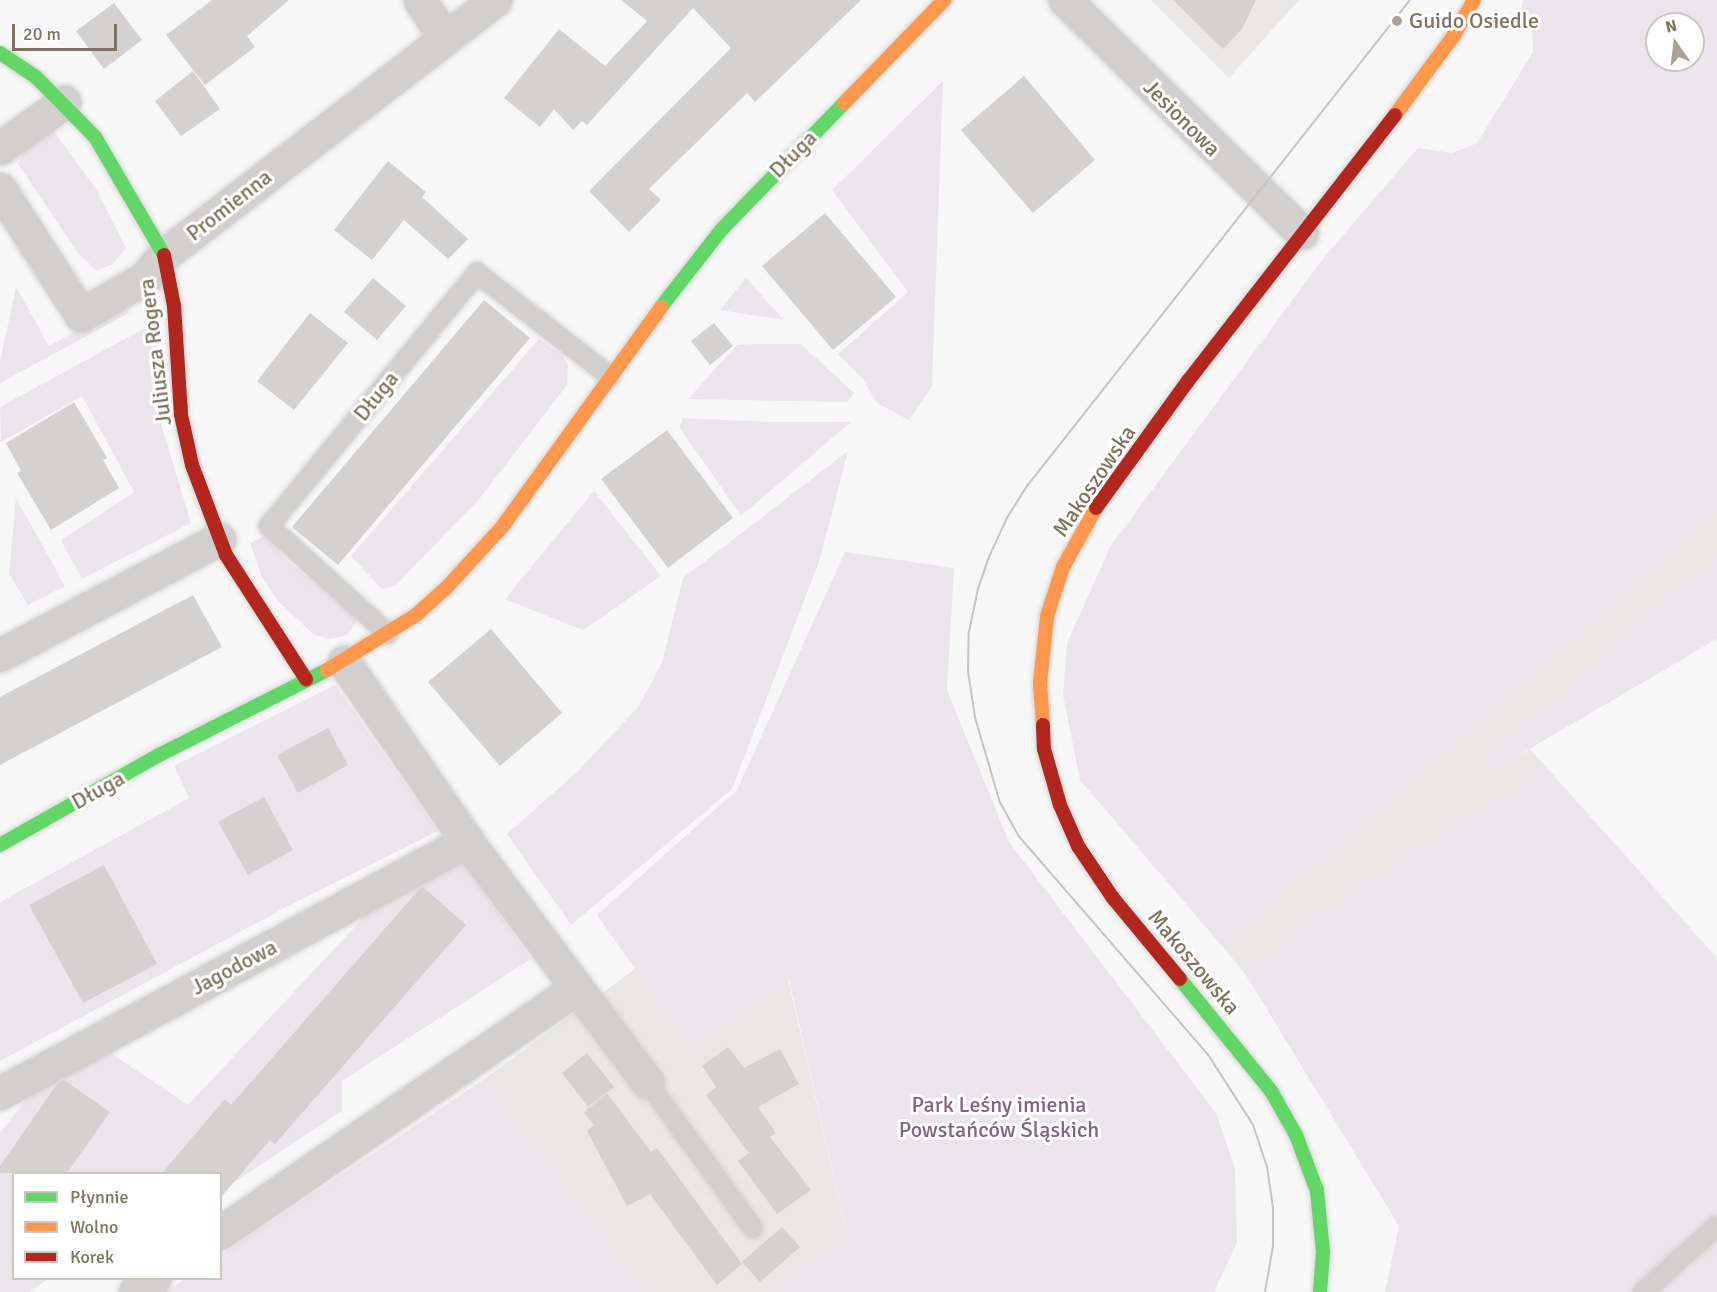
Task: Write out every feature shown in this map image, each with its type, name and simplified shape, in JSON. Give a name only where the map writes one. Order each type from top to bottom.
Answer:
[{"type":"street","points":[[420,0],[445,39]]},
{"type":"street","name":"Promienna","points":[[0,189],[81,315],[146,277],[164,255],[495,0]]},
{"type":"street","name":"Długa","points":[[0,845],[306,679],[344,662],[388,634],[432,601],[472,562],[537,480],[610,376],[722,229],[944,0]]},
{"type":"street","name":"Jesionowa","points":[[1065,0],[1302,233]]},
{"type":"street","name":"Makoszowska","points":[[1320,1292],[1323,1252],[1317,1191],[1296,1136],[1271,1091],[1113,898],[1078,846],[1060,805],[1044,749],[1040,683],[1047,616],[1063,567],[1090,517],[1302,233],[1454,35],[1474,0]]},
{"type":"street","name":"Juliusza Rogera","points":[[0,53],[36,77],[64,102],[116,167],[164,255],[176,315],[181,416],[192,465],[219,539],[239,577],[306,679]]},
{"type":"street","points":[[0,148],[64,102]]},
{"type":"street","points":[[0,655],[219,539]]},
{"type":"street","points":[[344,662],[467,841],[648,1083]]},
{"type":"street","name":"Jagodowa","points":[[0,1093],[467,841]]},
{"type":"street","points":[[222,1232],[577,988]]},
{"type":"street","points":[[135,1292],[152,1280]]},
{"type":"lane","name":"Długa","points":[[388,634],[269,526],[477,273],[610,376]]},
{"type":"lane","points":[[648,1083],[753,1228]]},
{"type":"lane","points":[[1643,1292],[1717,1226]]},
{"type":"shaded area","points":[[1151,0],[1299,0],[1229,78]]},
{"type":"shaded area","points":[[1717,511],[1717,555],[1486,760],[1495,769],[1530,749],[1547,768],[1336,902],[1246,975],[1222,946]]},
{"type":"shaded area","points":[[635,969],[689,1045],[788,979],[847,1234],[774,1292],[644,1292],[483,1080]]},
{"type":"green space","points":[[1523,0],[1717,0],[1717,511],[1222,946],[1080,780],[1063,695],[1067,643],[1110,547],[1322,260],[1418,148],[1452,153],[1477,143],[1533,52],[1532,29],[1521,10]]},
{"type":"green space","points":[[943,81],[932,386],[909,420],[877,403],[863,379],[838,354],[908,292],[832,190]]},
{"type":"green space","points":[[53,130],[96,189],[126,248],[114,263],[97,271],[77,252],[18,164],[26,147]]},
{"type":"green space","points":[[746,278],[784,320],[720,310]]},
{"type":"green space","points":[[16,287],[49,346],[124,303],[129,313],[0,383],[0,362]]},
{"type":"green space","points":[[147,327],[156,333],[159,417],[191,523],[82,579],[61,540],[134,492],[82,396],[1,442],[0,407]]},
{"type":"green space","points":[[539,339],[563,356],[568,366],[567,385],[480,498],[395,586],[382,589],[351,556]]},
{"type":"green space","points":[[801,344],[854,393],[847,402],[688,399],[737,345]]},
{"type":"green space","points":[[682,418],[768,422],[851,422],[741,516],[680,428]]},
{"type":"green space","points":[[848,451],[820,559],[732,789],[571,925],[507,834],[578,771],[638,707],[662,663],[683,578]]},
{"type":"green space","points":[[594,491],[661,576],[583,630],[505,599]]},
{"type":"green space","points":[[16,498],[65,586],[28,605],[9,574]]},
{"type":"green space","points":[[267,535],[287,561],[353,612],[358,619],[347,635],[330,639],[314,635],[279,602],[262,577],[250,543]]},
{"type":"green space","name":"Park Leśny imienia Powstańców Śląskich","points":[[845,552],[954,568],[947,690],[1009,842],[1216,1113],[1235,1168],[1237,1243],[1214,1292],[774,1292],[847,1234],[789,979],[689,1045],[597,915],[737,790]]},
{"type":"green space","points":[[1717,555],[1717,639],[1495,769],[1486,760]]},
{"type":"green space","points":[[335,685],[438,831],[292,904],[0,1061],[0,902],[189,798],[174,766]]},
{"type":"green space","points":[[1547,768],[1717,958],[1717,1292],[1385,1292],[1399,1226],[1246,975],[1336,902]]},
{"type":"green space","points":[[459,858],[531,959],[342,1081],[342,1111],[222,1190],[222,1172],[12,1172],[12,1280],[47,1280],[29,1292],[0,1292],[0,1133],[48,1071],[100,1046],[188,1105],[397,882]]},
{"type":"green space","points":[[483,1080],[644,1292],[165,1292],[183,1280],[222,1280],[222,1254]]},
{"type":"building","points":[[212,0],[289,0],[247,36],[255,47],[205,85],[166,35]]},
{"type":"building","points":[[621,0],[861,0],[755,102],[747,93],[649,189],[661,200],[629,232],[589,191],[731,48],[693,8],[587,125],[582,121],[573,130],[554,109],[540,127],[504,98],[559,29],[605,66],[647,21]]},
{"type":"building","points":[[1173,0],[1256,0],[1242,29],[1223,49]]},
{"type":"building","points":[[114,3],[142,40],[104,69],[76,31]]},
{"type":"building","points":[[193,71],[220,109],[181,136],[155,101]]},
{"type":"building","points":[[1024,76],[1095,160],[1033,213],[961,130]]},
{"type":"building","points":[[388,161],[426,192],[422,197],[468,239],[448,259],[404,220],[372,260],[334,230]]},
{"type":"building","points":[[825,213],[896,297],[833,350],[762,266]]},
{"type":"building","points":[[373,278],[406,306],[377,340],[344,312]]},
{"type":"building","points":[[484,300],[530,338],[338,565],[292,527]]},
{"type":"building","points":[[310,313],[348,343],[294,410],[257,381]]},
{"type":"building","points":[[714,323],[733,346],[710,365],[691,341]]},
{"type":"building","points":[[74,402],[107,458],[103,460],[119,488],[51,530],[17,473],[21,471],[6,443]]},
{"type":"building","points":[[667,430],[733,518],[668,568],[601,479]]},
{"type":"building","points":[[193,595],[222,647],[0,765],[0,697]]},
{"type":"building","points":[[491,629],[562,713],[500,766],[428,682]]},
{"type":"building","points":[[328,728],[348,765],[298,793],[277,755]]},
{"type":"building","points":[[264,797],[293,850],[248,875],[218,822]]},
{"type":"building","points":[[104,865],[157,964],[83,1003],[29,905]]},
{"type":"building","points":[[422,886],[466,925],[275,1144],[270,1140],[222,1196],[222,1172],[163,1172],[225,1099],[231,1105]]},
{"type":"building","points":[[728,1047],[744,1068],[780,1049],[799,1084],[758,1107],[776,1133],[770,1137],[811,1190],[777,1214],[738,1161],[749,1153],[706,1095],[716,1087],[702,1066]]},
{"type":"building","points":[[587,1053],[614,1087],[588,1107],[562,1073]]},
{"type":"building","points":[[64,1080],[110,1112],[68,1172],[0,1173],[0,1166],[57,1084]]},
{"type":"building","points":[[607,1093],[651,1152],[657,1148],[742,1264],[717,1285],[650,1194],[627,1206],[587,1131],[594,1125],[584,1112]]},
{"type":"building","points":[[782,1227],[800,1247],[760,1282],[742,1262]]},
{"type":"tram line","points":[[1265,1292],[1273,1246],[1273,1208],[1267,1167],[1253,1125],[1208,1055],[1019,837],[1000,803],[975,718],[968,671],[969,632],[978,589],[990,555],[1007,518],[1028,485],[1410,0]]},
{"type":"traffic: fast","points":[[0,53],[36,77],[95,137],[164,255]]},
{"type":"traffic: fast","points":[[661,307],[722,229],[844,103]]},
{"type":"traffic: fast","points":[[0,845],[159,755],[327,670]]},
{"type":"traffic: fast","points":[[1180,979],[1271,1091],[1296,1135],[1317,1191],[1323,1252],[1320,1292]]},
{"type":"traffic: slow","points":[[844,103],[944,0]]},
{"type":"traffic: slow","points":[[1395,115],[1454,35],[1474,0]]},
{"type":"traffic: slow","points":[[327,670],[416,615],[447,587],[502,527],[661,307]]},
{"type":"traffic: slow","points":[[1043,725],[1040,683],[1047,616],[1063,567],[1096,508]]},
{"type":"traffic: jam","points":[[1096,508],[1188,381],[1395,115]]},
{"type":"traffic: jam","points":[[164,255],[174,306],[181,415],[192,465],[226,555],[306,679]]},
{"type":"traffic: jam","points":[[1043,725],[1044,749],[1060,805],[1078,846],[1113,898],[1180,979]]},
{"type":"place","name":"Guido Osiedle","points":[[1397,21]]}]
